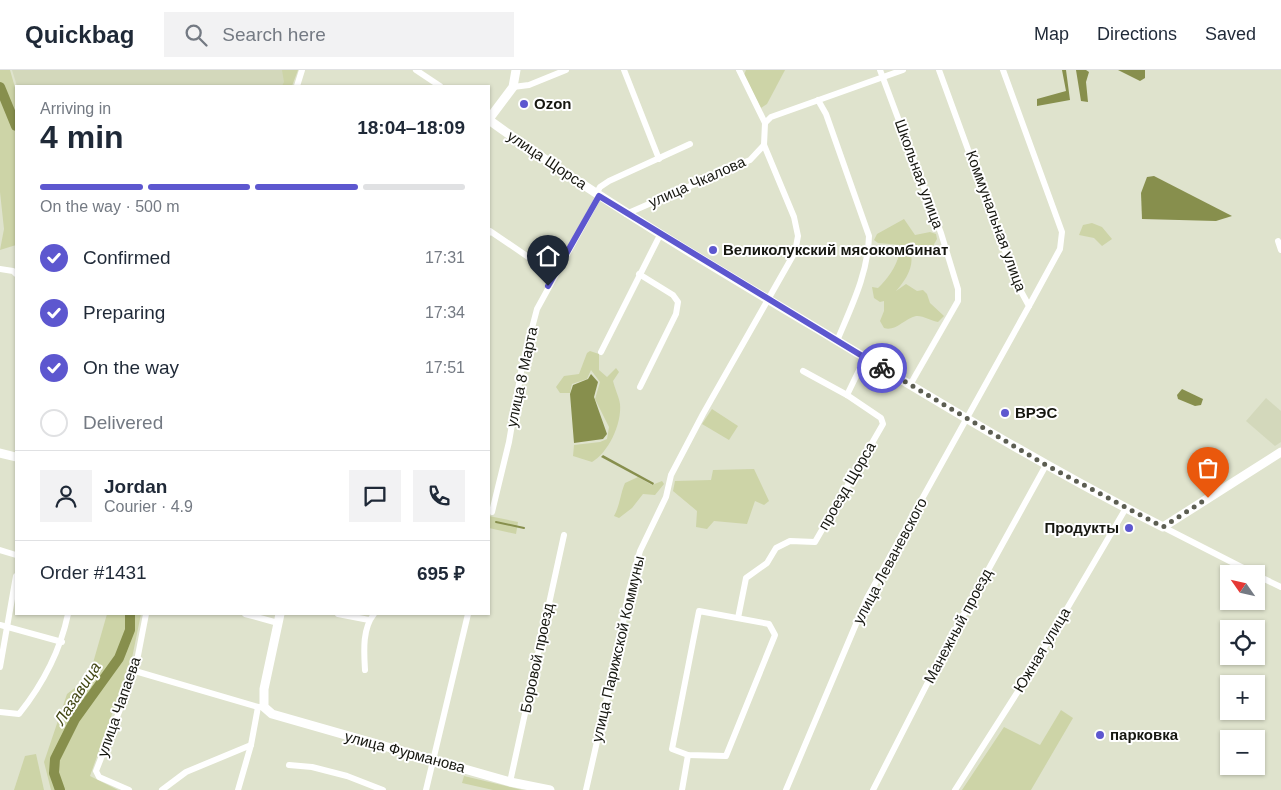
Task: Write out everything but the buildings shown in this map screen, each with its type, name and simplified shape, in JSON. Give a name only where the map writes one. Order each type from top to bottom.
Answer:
[{"type":"street","points":[[297,85],[302,70]]},
{"type":"street","points":[[416,70],[438,85]]},
{"type":"street","points":[[490,119],[513,87],[516,70]]},
{"type":"street","points":[[513,87],[529,84],[566,70]]},
{"type":"street","points":[[624,70],[658,159]]},
{"type":"street","points":[[739,70],[765,123],[764,144]]},
{"type":"street","name":"Школьная улица","points":[[880,70],[941,233],[958,289],[958,301],[910,385]]},
{"type":"street","points":[[765,123],[771,117],[903,70]]},
{"type":"street","name":"Коммунальная улица","points":[[939,70],[1017,284],[1029,306],[966,419]]},
{"type":"street","points":[[1003,70],[1062,232],[1060,249],[1029,306]]},
{"type":"street","points":[[818,100],[826,114],[869,236],[869,252],[863,277],[836,341]]},
{"type":"street","name":"улица Щорса","points":[[490,121],[626,214],[966,419],[1046,465],[1237,565]]},
{"type":"street","points":[[597,195],[600,187],[609,181],[690,144]]},
{"type":"street","name":"улица Чкалова","points":[[626,214],[750,160],[764,144]]},
{"type":"street","name":"улица Парижской Коммуны","points":[[586,790],[619,644],[629,590],[640,551],[666,497],[671,475],[767,299],[796,252],[798,236],[794,217],[764,144]]},
{"type":"street","name":"улица 8 Марта","points":[[492,512],[540,300],[597,195]]},
{"type":"street","points":[[490,231],[525,256],[556,273]]},
{"type":"street","points":[[600,352],[660,235]]},
{"type":"street","points":[[1278,241],[1281,250]]},
{"type":"street","points":[[0,269],[15,273]]},
{"type":"street","points":[[639,274],[673,295],[678,302],[676,314],[640,387]]},
{"type":"street","points":[[847,395],[865,358]]},
{"type":"street","name":"проезд Щорса","points":[[738,618],[746,578],[767,563],[776,548],[790,541],[815,542],[883,424],[881,418],[847,395],[803,372]]},
{"type":"street","name":"улица Леваневского","points":[[786,790],[866,598],[966,419]]},
{"type":"street","points":[[1163,527],[1281,452]]},
{"type":"street","points":[[0,453],[15,457]]},
{"type":"street","name":"Манежный проезд","points":[[873,790],[949,640],[1046,465]]},
{"type":"street","name":"Южная улица","points":[[955,790],[1024,682],[1126,508]]},
{"type":"street","name":"Боровой проезд","points":[[510,782],[564,535]]},
{"type":"street","points":[[0,550],[15,555]]},
{"type":"street","name":"улица Щорса","points":[[1265,579],[1281,587]]},
{"type":"street","points":[[0,667],[15,582]]},
{"type":"street","points":[[699,611],[738,618],[769,624],[774,635],[726,756],[688,755],[672,749],[699,611]]},
{"type":"street","points":[[0,712],[19,714],[34,695],[62,642],[68,615]]},
{"type":"street","name":"улица Чапаева","points":[[130,790],[100,777],[96,771],[135,671],[146,615]]},
{"type":"street","points":[[238,790],[261,707],[279,618],[254,615]]},
{"type":"street","points":[[343,615],[369,620]]},
{"type":"street","points":[[365,670],[364,651],[369,620],[373,615]]},
{"type":"street","points":[[426,790],[468,615]]},
{"type":"street","points":[[0,625],[62,642]]},
{"type":"street","name":"улица Фурманова","points":[[135,671],[261,707],[281,718],[510,782],[550,790]]},
{"type":"street","points":[[162,790],[186,772],[212,759],[251,745]]},
{"type":"street","points":[[682,790],[688,755]]},
{"type":"street","points":[[289,765],[312,766],[383,790]]},
{"type":"shaded area","points":[[0,70],[10,70],[15,88],[15,245],[0,250],[4,229],[0,192]]},
{"type":"shaded area","points":[[12,70],[285,70],[287,85],[17,85]]},
{"type":"shaded area","points":[[282,70],[298,70],[292,85],[282,85],[284,82]]},
{"type":"shaded area","points":[[746,70],[785,70],[767,104],[761,108],[744,75]]},
{"type":"shaded area","points":[[1062,70],[1066,70],[1070,100],[1037,106],[1037,99],[1066,91]]},
{"type":"shaded area","points":[[1076,70],[1086,70],[1089,72],[1086,82],[1088,102],[1081,101]]},
{"type":"shaded area","points":[[1118,70],[1145,70],[1145,78],[1140,81]]},
{"type":"shaded area","points":[[1154,176],[1232,216],[1216,221],[1142,219],[1141,193],[1147,177]]},
{"type":"shaded area","points":[[904,219],[915,235],[930,232],[936,234],[937,239],[933,246],[911,255],[910,270],[896,291],[906,284],[917,291],[923,290],[927,294],[930,303],[944,316],[938,322],[916,316],[896,327],[888,329],[884,328],[880,321],[884,311],[884,301],[880,302],[874,298],[872,287],[878,288],[890,274],[899,257],[900,245],[878,243],[874,240],[877,234]]},
{"type":"shaded area","points":[[1092,223],[1102,227],[1112,239],[1102,246],[1094,238],[1079,235],[1083,225]]},
{"type":"shaded area","points":[[590,351],[599,354],[599,370],[607,377],[616,368],[619,372],[613,381],[620,404],[619,420],[613,437],[598,458],[592,462],[573,456],[574,445],[600,442],[607,439],[609,427],[595,399],[600,382],[591,370],[587,379],[572,384],[570,393],[560,393],[556,387],[564,376],[579,374],[587,353]]},
{"type":"shaded area","points":[[591,374],[598,382],[594,397],[607,434],[603,439],[574,443],[570,394],[573,385],[588,379]]},
{"type":"shaded area","points":[[1182,389],[1203,399],[1201,405],[1195,406],[1178,399],[1177,395]]},
{"type":"shaded area","points":[[1266,398],[1281,411],[1281,442],[1275,446],[1246,421]]},
{"type":"shaded area","points":[[712,409],[738,426],[729,440],[702,424]]},
{"type":"shaded area","points":[[603,455],[654,483],[653,485],[601,457]]},
{"type":"shaded area","points":[[754,469],[769,501],[764,505],[755,501],[747,524],[714,521],[707,529],[696,527],[697,511],[673,491],[675,481],[711,480],[713,470]]},
{"type":"shaded area","points":[[638,477],[652,485],[662,481],[664,484],[655,495],[643,494],[632,508],[619,518],[614,516],[625,483]]},
{"type":"shaded area","points":[[490,516],[518,522],[516,534],[490,528]]},
{"type":"shaded area","points":[[107,615],[141,615],[132,658],[90,776],[118,790],[51,790],[44,762],[67,694],[89,677]]},
{"type":"shaded area","points":[[1061,710],[1073,718],[1031,790],[962,790],[1004,727],[1040,745]]},
{"type":"shaded area","points":[[36,754],[44,790],[14,790],[25,756]]},
{"type":"shaded area","points":[[464,776],[522,790],[493,790],[462,783]]},
{"type":"waterway","name":"Лазавица","points":[[0,87],[15,124]]},
{"type":"waterway","points":[[496,522],[524,528]]},
{"type":"waterway","name":"Лазавица","points":[[60,790],[54,773],[55,759],[75,719],[119,658],[130,630],[130,615]]},
{"type":"way so far","points":[[882,368],[1046,465],[1163,527],[1208,498]]},
{"type":"place","name":"Ozon","points":[[524,104]]},
{"type":"place","name":"Великолукский мясокомбинат","points":[[713,250]]},
{"type":"place","name":"ВРЭС","points":[[1005,413]]},
{"type":"place","name":"Продукты","points":[[1129,528]]},
{"type":"place","name":"парковка","points":[[1100,735]]},
{"type":"route","points":[[548,286],[599,196],[660,235],[882,368]]}]
